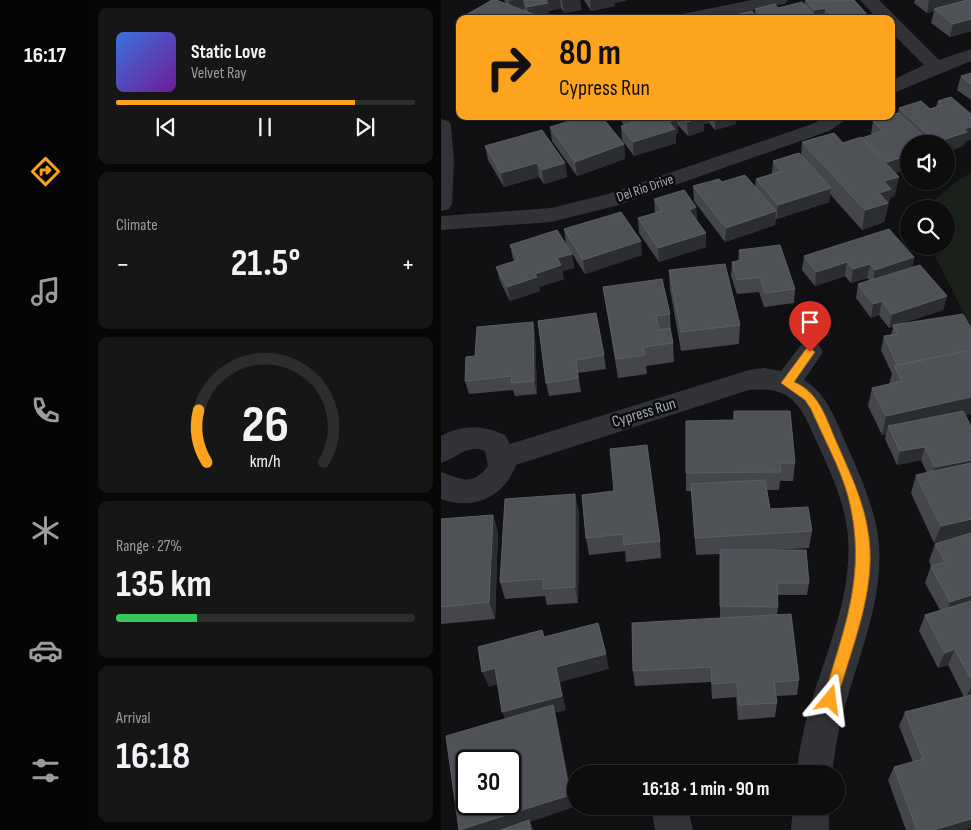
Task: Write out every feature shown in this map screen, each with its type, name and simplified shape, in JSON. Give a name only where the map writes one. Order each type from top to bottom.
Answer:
[{"type":"street","points":[[703,15],[779,0]]},
{"type":"street","points":[[869,0],[883,15]]},
{"type":"street","points":[[895,26],[935,67]]},
{"type":"street","points":[[895,86],[935,67],[971,55]]},
{"type":"street","name":"Del Rio Drive","points":[[441,223],[551,215],[615,199],[822,127],[834,120]]},
{"type":"street","points":[[441,125],[443,161],[441,204]]},
{"type":"street","points":[[787,383],[810,352]]},
{"type":"street","name":"Cypress Run","points":[[503,458],[749,380],[760,378],[787,383],[798,388],[809,397],[816,407],[853,495],[863,537],[862,583],[857,608],[824,719],[816,765]]},
{"type":"street","points":[[441,452],[456,441],[477,437],[495,443],[501,450],[503,458],[503,467],[497,476],[478,490],[454,492],[441,484]]},
{"type":"street","points":[[671,815],[674,830]]},
{"type":"street","points":[[810,830],[811,815]]},
{"type":"shaded area","points":[[971,174],[971,327],[935,255],[955,255],[955,200],[935,200],[946,190],[955,190],[955,183]]},
{"type":"building","points":[[492,0],[533,14],[532,15],[466,15]]},
{"type":"building","points":[[524,0],[546,0],[548,3],[527,7]]},
{"type":"building","points":[[806,0],[854,0],[867,15],[831,15],[825,8],[814,10]]},
{"type":"building","points":[[971,0],[971,19],[953,24],[934,9]]},
{"type":"building","points":[[802,2],[814,15],[760,15],[755,9],[775,4],[778,8]]},
{"type":"building","points":[[752,11],[755,15],[734,15]]},
{"type":"building","points":[[971,73],[971,84],[961,76]]},
{"type":"building","points":[[951,97],[971,114],[971,127],[964,129],[967,132],[955,136],[928,135],[899,108],[921,101],[930,109],[942,105],[938,101]]},
{"type":"building","points":[[898,113],[922,135],[900,135],[900,158],[887,162],[862,138],[883,131],[873,121],[895,120],[895,114]]},
{"type":"building","points":[[573,120],[604,120],[624,144],[575,162],[550,127]]},
{"type":"building","points":[[630,120],[674,120],[669,122],[675,129],[633,142],[621,126],[632,123]]},
{"type":"building","points":[[542,130],[565,163],[542,170],[537,163],[501,173],[485,146]]},
{"type":"building","points":[[834,133],[843,143],[861,137],[899,177],[884,181],[891,189],[879,193],[888,203],[865,210],[802,142]]},
{"type":"building","points":[[799,153],[831,188],[778,205],[756,179],[782,171],[773,161]]},
{"type":"building","points":[[745,175],[776,211],[726,228],[693,186],[719,179],[722,182]]},
{"type":"building","points":[[684,190],[696,207],[689,210],[706,233],[658,248],[638,218],[662,211],[654,199]]},
{"type":"building","points":[[621,212],[641,241],[583,260],[564,229]]},
{"type":"building","points":[[889,229],[900,241],[900,255],[912,255],[914,257],[875,270],[870,264],[853,269],[847,262],[816,272],[804,256]]},
{"type":"building","points":[[557,230],[572,254],[557,258],[561,265],[535,274],[537,277],[507,287],[496,267],[518,260],[510,245]]},
{"type":"building","points":[[780,245],[795,289],[765,293],[760,277],[737,280],[732,262],[742,260],[739,250]]},
{"type":"building","points":[[725,264],[740,325],[681,332],[669,270]]},
{"type":"building","points":[[920,265],[947,296],[892,314],[882,301],[873,304],[858,284]]},
{"type":"building","points":[[662,279],[670,314],[656,316],[659,330],[670,328],[673,343],[643,347],[645,355],[616,359],[603,287]]},
{"type":"building","points":[[596,313],[604,355],[576,360],[578,378],[546,383],[538,321]]},
{"type":"building","points":[[963,314],[971,328],[971,350],[897,365],[884,336],[897,334],[893,325]]},
{"type":"building","points":[[533,322],[534,381],[511,383],[512,376],[465,381],[466,357],[475,356],[477,327]]},
{"type":"building","points":[[971,350],[971,397],[886,416],[872,388],[902,381],[894,366]]},
{"type":"building","points":[[734,411],[790,411],[795,463],[780,463],[781,472],[686,473],[686,421],[734,420]]},
{"type":"building","points":[[963,411],[971,426],[971,460],[935,467],[925,447],[900,451],[888,426]]},
{"type":"building","points":[[647,445],[660,541],[624,545],[623,534],[586,538],[582,495],[614,491],[610,449]]},
{"type":"building","points":[[971,463],[971,519],[941,526],[916,475]]},
{"type":"building","points":[[765,480],[770,509],[808,507],[812,531],[695,538],[691,484]]},
{"type":"building","points":[[575,494],[575,587],[543,589],[543,579],[500,582],[505,499]]},
{"type":"building","points":[[493,515],[489,602],[441,607],[441,519]]},
{"type":"building","points":[[971,533],[971,595],[950,602],[931,566],[945,562],[935,544]]},
{"type":"building","points":[[720,550],[806,550],[809,583],[777,583],[778,607],[720,606]]},
{"type":"building","points":[[971,601],[971,679],[955,649],[945,653],[925,615]]},
{"type":"building","points":[[791,614],[799,680],[774,682],[777,703],[739,705],[737,682],[712,684],[711,667],[633,671],[632,623]]},
{"type":"building","points":[[598,623],[606,654],[556,667],[562,696],[502,712],[495,668],[482,672],[478,647],[542,630],[544,637]]},
{"type":"building","points":[[971,695],[971,819],[933,830],[917,830],[894,767],[923,759],[905,712]]},
{"type":"building","points":[[553,705],[567,779],[567,796],[521,810],[521,750],[456,750],[456,808],[446,736]]},
{"type":"building","points":[[457,815],[507,815],[459,830]]},
{"type":"building","points":[[529,820],[531,830],[501,830]]},
{"type":"route","points":[[810,352],[787,383],[798,388],[809,397],[816,407],[853,495],[863,537],[860,595],[830,700]]}]
